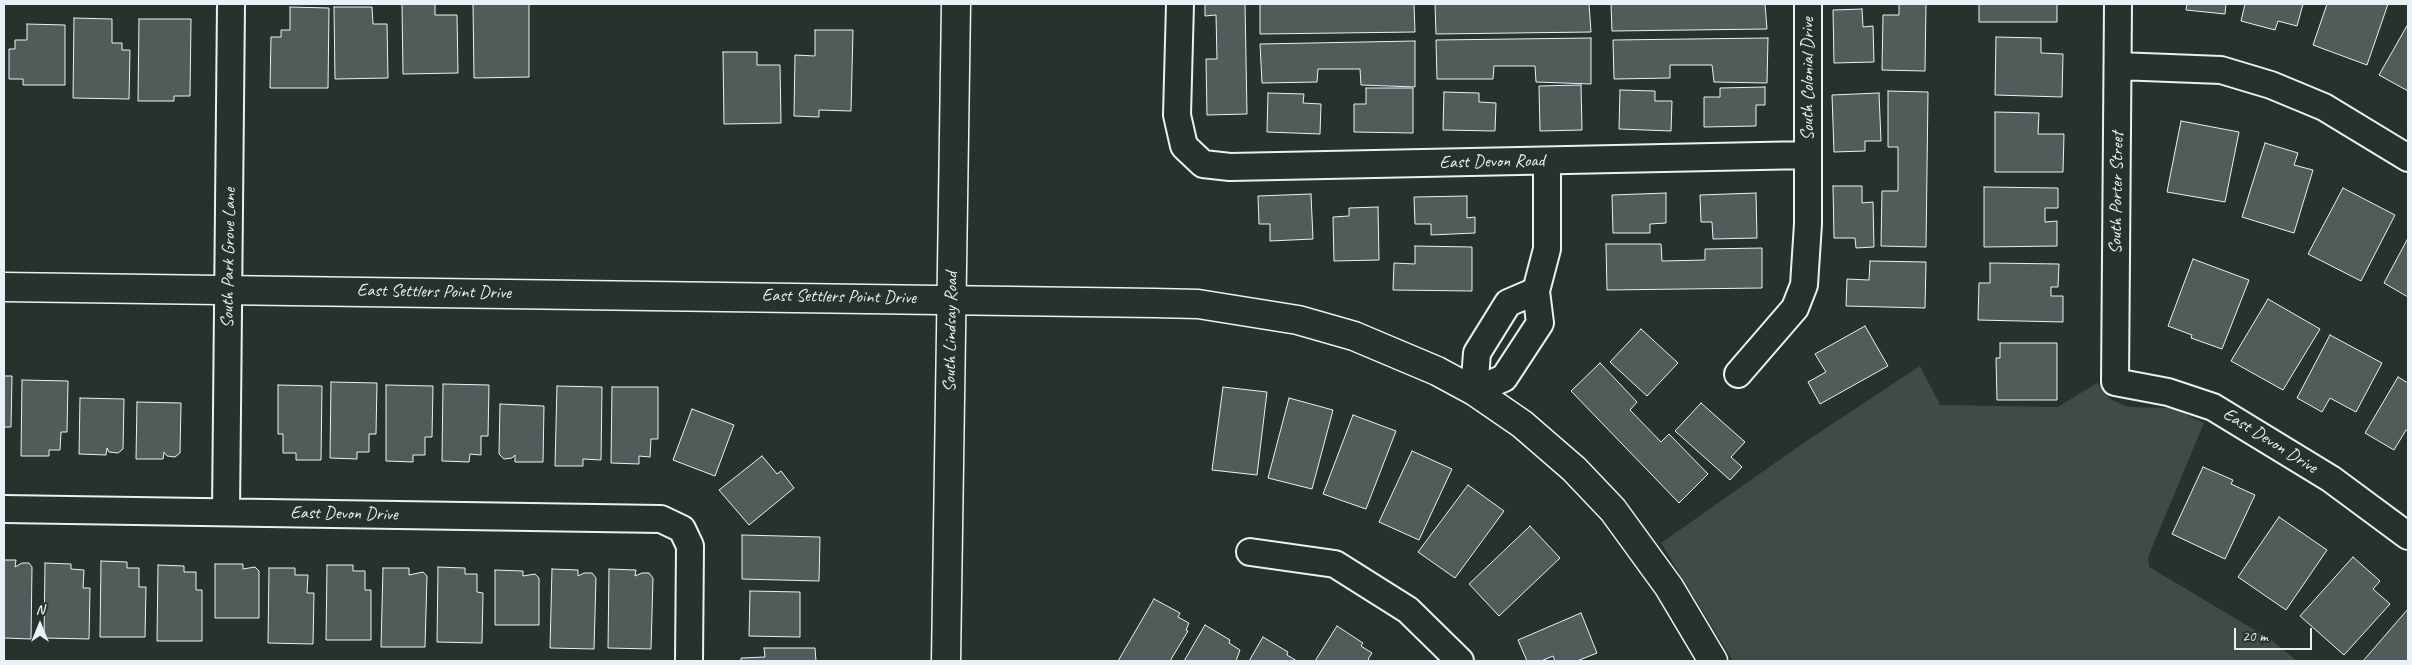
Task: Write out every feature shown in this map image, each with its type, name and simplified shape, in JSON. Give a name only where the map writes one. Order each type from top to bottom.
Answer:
[{"type":"street","name":"South Park Grove Lane","points":[[226,512],[231,4]]},
{"type":"street","name":"South Lindsay Road","points":[[946,661],[956,4]]},
{"type":"street","name":"East Devon Road","points":[[1180,4],[1177,115],[1184,146],[1203,164],[1230,167],[1808,154]]},
{"type":"street","name":"South Colonial Drive","points":[[1738,374],[1795,308],[1804,285],[1808,224],[1808,4]]},
{"type":"street","name":"South Porter Street","points":[[2115,382],[2118,4]]},
{"type":"street","points":[[2118,66],[2221,70],[2271,84],[2324,107],[2408,158]]},
{"type":"street","points":[[1536,291],[1508,303],[1477,353],[1474,391],[1504,378],[1540,323],[1536,291],[1546,249],[1546,161]]},
{"type":"street","name":"East Settlers Point Drive","points":[[4,287],[952,298],[1198,304],[1298,320],[1354,336],[1437,371],[1474,391],[1522,424],[1574,469],[1613,510],[1669,587],[1712,661]]},
{"type":"street","name":"East Devon Drive","points":[[2115,382],[2168,392],[2213,407],[2331,479],[2408,536]]},
{"type":"street","name":"East Devon Drive","points":[[4,509],[661,519],[682,528],[690,546],[689,661]]},
{"type":"street","points":[[1250,552],[1335,564],[1408,610],[1460,661]]},
{"type":"shaded area","points":[[1920,366],[1940,405],[2058,407],[2097,383],[2110,399],[2128,407],[2168,408],[2204,423],[2148,557],[2149,567],[2270,639],[2297,661],[1733,661],[1661,543],[1805,442]]},
{"type":"building","points":[[402,4],[435,4],[435,15],[457,15],[458,73],[403,74]]},
{"type":"building","points":[[473,4],[529,4],[529,77],[474,78]]},
{"type":"building","points":[[1205,4],[1245,4],[1247,114],[1207,115],[1206,59],[1217,59],[1216,15],[1205,16]]},
{"type":"building","points":[[1260,4],[1414,4],[1415,32],[1260,34]]},
{"type":"building","points":[[1435,4],[1589,4],[1591,32],[1436,34]]},
{"type":"building","points":[[1611,4],[1765,4],[1767,29],[1612,31]]},
{"type":"building","points":[[1899,4],[1926,4],[1925,71],[1882,70],[1883,15],[1899,15]]},
{"type":"building","points":[[1979,4],[2057,4],[2057,22],[1979,22]]},
{"type":"building","points":[[2187,4],[2226,4],[2225,14],[2186,10]]},
{"type":"building","points":[[2245,4],[2303,4],[2297,26],[2278,21],[2275,30],[2241,21]]},
{"type":"building","points":[[2327,4],[2388,4],[2367,65],[2313,45]]},
{"type":"building","points":[[290,7],[329,8],[328,88],[270,88],[271,37],[281,37],[281,30],[290,30]]},
{"type":"building","points":[[334,7],[372,7],[373,24],[387,24],[388,78],[335,79]]},
{"type":"building","points":[[1862,9],[1863,27],[1873,26],[1874,62],[1834,63],[1833,10]]},
{"type":"building","points":[[74,18],[112,19],[112,43],[122,43],[122,50],[130,50],[129,99],[73,98]]},
{"type":"building","points":[[139,19],[191,19],[190,96],[174,96],[174,101],[138,101]]},
{"type":"building","points":[[27,24],[65,25],[65,85],[23,85],[23,79],[9,79],[9,49],[15,49],[15,40],[27,40]]},
{"type":"building","points":[[2408,24],[2408,91],[2379,75]]},
{"type":"building","points":[[815,30],[853,30],[851,111],[819,110],[819,117],[794,116],[795,55],[815,56]]},
{"type":"building","points":[[1996,37],[2041,38],[2041,53],[2063,54],[2062,97],[1995,95]]},
{"type":"building","points":[[1591,38],[1591,84],[1536,82],[1535,66],[1494,66],[1493,79],[1437,79],[1436,40]]},
{"type":"building","points":[[1768,38],[1767,83],[1714,82],[1712,65],[1670,65],[1670,78],[1614,79],[1613,40]]},
{"type":"building","points":[[1415,41],[1415,87],[1361,85],[1360,69],[1318,69],[1317,82],[1262,83],[1260,44]]},
{"type":"building","points":[[723,52],[757,52],[757,65],[780,65],[781,123],[724,124]]},
{"type":"building","points":[[1581,85],[1582,130],[1540,131],[1539,86]]},
{"type":"building","points":[[1765,87],[1765,105],[1756,105],[1756,126],[1704,127],[1704,97],[1720,97],[1720,88]]},
{"type":"building","points":[[1366,88],[1413,88],[1413,133],[1354,132],[1354,104],[1366,104]]},
{"type":"building","points":[[1620,90],[1655,91],[1655,101],[1672,101],[1671,131],[1619,129]]},
{"type":"building","points":[[1888,91],[1928,92],[1926,247],[1881,246],[1882,191],[1898,191],[1898,147],[1888,147]]},
{"type":"building","points":[[1444,92],[1479,93],[1479,102],[1496,103],[1495,131],[1443,130]]},
{"type":"building","points":[[1268,93],[1304,94],[1303,103],[1321,104],[1320,134],[1267,132]]},
{"type":"building","points":[[1879,93],[1881,141],[1865,141],[1865,151],[1834,152],[1832,95]]},
{"type":"building","points":[[1995,112],[2039,113],[2038,134],[2064,134],[2063,172],[1995,172]]},
{"type":"building","points":[[2181,121],[2239,132],[2225,202],[2167,192]]},
{"type":"building","points":[[2265,143],[2298,153],[2294,165],[2313,170],[2294,233],[2242,217]]},
{"type":"building","points":[[1833,186],[1862,186],[1862,203],[1873,202],[1874,247],[1856,248],[1855,238],[1834,238]]},
{"type":"building","points":[[1984,187],[2058,188],[2058,208],[2045,208],[2045,222],[2057,221],[2057,246],[1984,247]]},
{"type":"building","points":[[2343,188],[2395,215],[2361,281],[2308,254]]},
{"type":"building","points":[[1666,193],[1666,223],[1650,224],[1650,233],[1613,233],[1612,195]]},
{"type":"building","points":[[1756,193],[1757,238],[1713,239],[1712,222],[1701,222],[1700,195]]},
{"type":"building","points":[[1311,194],[1313,239],[1270,241],[1270,224],[1259,224],[1258,196]]},
{"type":"building","points":[[1467,196],[1467,218],[1475,217],[1475,233],[1431,235],[1431,224],[1415,224],[1414,197]]},
{"type":"building","points":[[1378,207],[1379,260],[1334,261],[1333,217],[1349,216],[1349,208]]},
{"type":"building","points":[[2408,238],[2408,297],[2384,283]]},
{"type":"building","points":[[1606,244],[1661,244],[1662,261],[1705,260],[1705,249],[1762,248],[1762,288],[1607,290]]},
{"type":"building","points":[[1415,246],[1472,247],[1472,291],[1393,290],[1394,263],[1415,264]]},
{"type":"building","points":[[2193,259],[2249,280],[2222,349],[2191,338],[2192,335],[2168,326]]},
{"type":"building","points":[[1870,261],[1926,262],[1925,308],[1846,306],[1847,279],[1869,280]]},
{"type":"building","points":[[1990,263],[2059,264],[2058,287],[2051,287],[2051,296],[2063,296],[2063,322],[1978,320],[1979,283],[1990,283]]},
{"type":"building","points":[[2268,299],[2320,329],[2283,390],[2231,361]]},
{"type":"building","points":[[1865,326],[1888,366],[1820,404],[1808,382],[1826,372],[1815,354]]},
{"type":"building","points":[[1641,329],[1678,363],[1647,396],[1610,362]]},
{"type":"building","points":[[2330,335],[2382,363],[2356,412],[2330,398],[2322,412],[2297,398]]},
{"type":"building","points":[[2000,343],[2057,343],[2057,400],[1997,400],[1996,358],[2000,358]]},
{"type":"building","points":[[1600,363],[1637,402],[1630,410],[1661,442],[1669,434],[1708,474],[1679,503],[1571,391]]},
{"type":"building","points":[[4,376],[12,376],[11,427],[4,427]]},
{"type":"building","points":[[2398,377],[2408,383],[2408,431],[2406,430],[2394,450],[2365,433]]},
{"type":"building","points":[[22,380],[68,381],[67,432],[61,432],[60,450],[49,450],[49,456],[21,456]]},
{"type":"building","points":[[331,382],[377,383],[376,434],[369,434],[369,452],[357,452],[357,459],[330,458]]},
{"type":"building","points":[[443,384],[489,385],[488,436],[481,436],[481,455],[470,454],[469,462],[442,461]]},
{"type":"building","points":[[278,385],[322,386],[321,460],[296,460],[296,453],[283,453],[283,434],[278,434]]},
{"type":"building","points":[[386,385],[433,386],[432,437],[425,437],[425,455],[413,455],[413,462],[386,461]]},
{"type":"building","points":[[557,386],[602,387],[601,460],[583,459],[583,466],[555,466]]},
{"type":"building","points":[[612,387],[658,387],[658,439],[651,439],[650,457],[639,456],[639,464],[611,463]]},
{"type":"building","points":[[1223,387],[1267,392],[1257,475],[1212,470]]},
{"type":"building","points":[[80,398],[124,399],[123,449],[118,453],[109,452],[107,448],[106,455],[79,454]]},
{"type":"building","points":[[1289,398],[1333,410],[1312,489],[1268,478]]},
{"type":"building","points":[[137,402],[181,403],[180,453],[175,457],[167,456],[164,452],[163,459],[136,459]]},
{"type":"building","points":[[1701,403],[1745,442],[1731,457],[1742,467],[1730,480],[1675,431]]},
{"type":"building","points":[[500,404],[544,406],[543,462],[515,462],[515,455],[512,458],[504,459],[499,454]]},
{"type":"building","points":[[692,409],[734,425],[715,476],[673,460]]},
{"type":"building","points":[[1353,415],[1396,431],[1366,509],[1323,494]]},
{"type":"building","points":[[1412,451],[1452,469],[1419,540],[1379,522]]},
{"type":"building","points":[[762,456],[777,474],[781,471],[794,488],[749,525],[719,490]]},
{"type":"building","points":[[2203,467],[2233,480],[2231,484],[2255,495],[2225,559],[2172,534]]},
{"type":"building","points":[[1468,485],[1504,511],[1455,578],[1418,552]]},
{"type":"building","points":[[2279,517],[2327,550],[2286,610],[2238,577]]},
{"type":"building","points":[[1530,526],[1560,558],[1499,616],[1469,584]]},
{"type":"building","points":[[742,535],[820,537],[819,581],[742,579]]},
{"type":"building","points":[[2353,557],[2380,581],[2373,589],[2390,604],[2344,655],[2300,616]]},
{"type":"building","points":[[4,560],[16,560],[15,567],[22,563],[29,563],[32,567],[31,639],[4,638]]},
{"type":"building","points":[[101,561],[127,562],[127,568],[139,568],[139,587],[146,587],[145,637],[100,637]]},
{"type":"building","points":[[45,563],[71,564],[71,569],[84,570],[83,588],[90,588],[89,639],[44,638]]},
{"type":"building","points":[[215,564],[243,564],[243,569],[255,567],[259,571],[259,618],[215,618]]},
{"type":"building","points":[[158,565],[184,566],[184,572],[196,572],[196,590],[202,590],[202,641],[157,641]]},
{"type":"building","points":[[327,565],[353,565],[353,571],[365,571],[365,590],[371,590],[371,640],[326,640]]},
{"type":"building","points":[[438,567],[465,568],[465,574],[477,574],[477,592],[483,593],[482,643],[437,642]]},
{"type":"building","points":[[269,568],[295,568],[295,575],[308,575],[307,593],[314,593],[313,644],[268,643]]},
{"type":"building","points":[[383,568],[409,568],[409,575],[423,572],[427,576],[425,647],[381,647]]},
{"type":"building","points":[[552,569],[578,570],[578,576],[584,573],[592,573],[596,578],[594,649],[550,648]]},
{"type":"building","points":[[609,569],[636,570],[635,576],[649,573],[653,578],[651,649],[608,648]]},
{"type":"building","points":[[495,570],[523,571],[523,576],[535,574],[539,578],[539,625],[495,625]]},
{"type":"building","points":[[750,591],[800,592],[800,637],[749,636]]},
{"type":"building","points":[[1154,599],[1180,613],[1178,617],[1189,623],[1186,630],[1188,631],[1170,661],[1118,661]]},
{"type":"building","points":[[2408,609],[2408,661],[2363,661]]},
{"type":"building","points":[[1581,613],[1597,653],[1577,661],[1555,661],[1553,656],[1541,661],[1527,661],[1518,640]]},
{"type":"building","points":[[1205,625],[1230,640],[1229,643],[1240,650],[1236,661],[1184,661]]},
{"type":"building","points":[[1337,626],[1363,643],[1361,646],[1372,653],[1368,659],[1370,661],[1315,661]]},
{"type":"building","points":[[1263,637],[1288,652],[1287,655],[1297,661],[1249,661]]},
{"type":"building","points":[[764,648],[815,648],[816,661],[741,661],[741,658],[765,657]]}]
